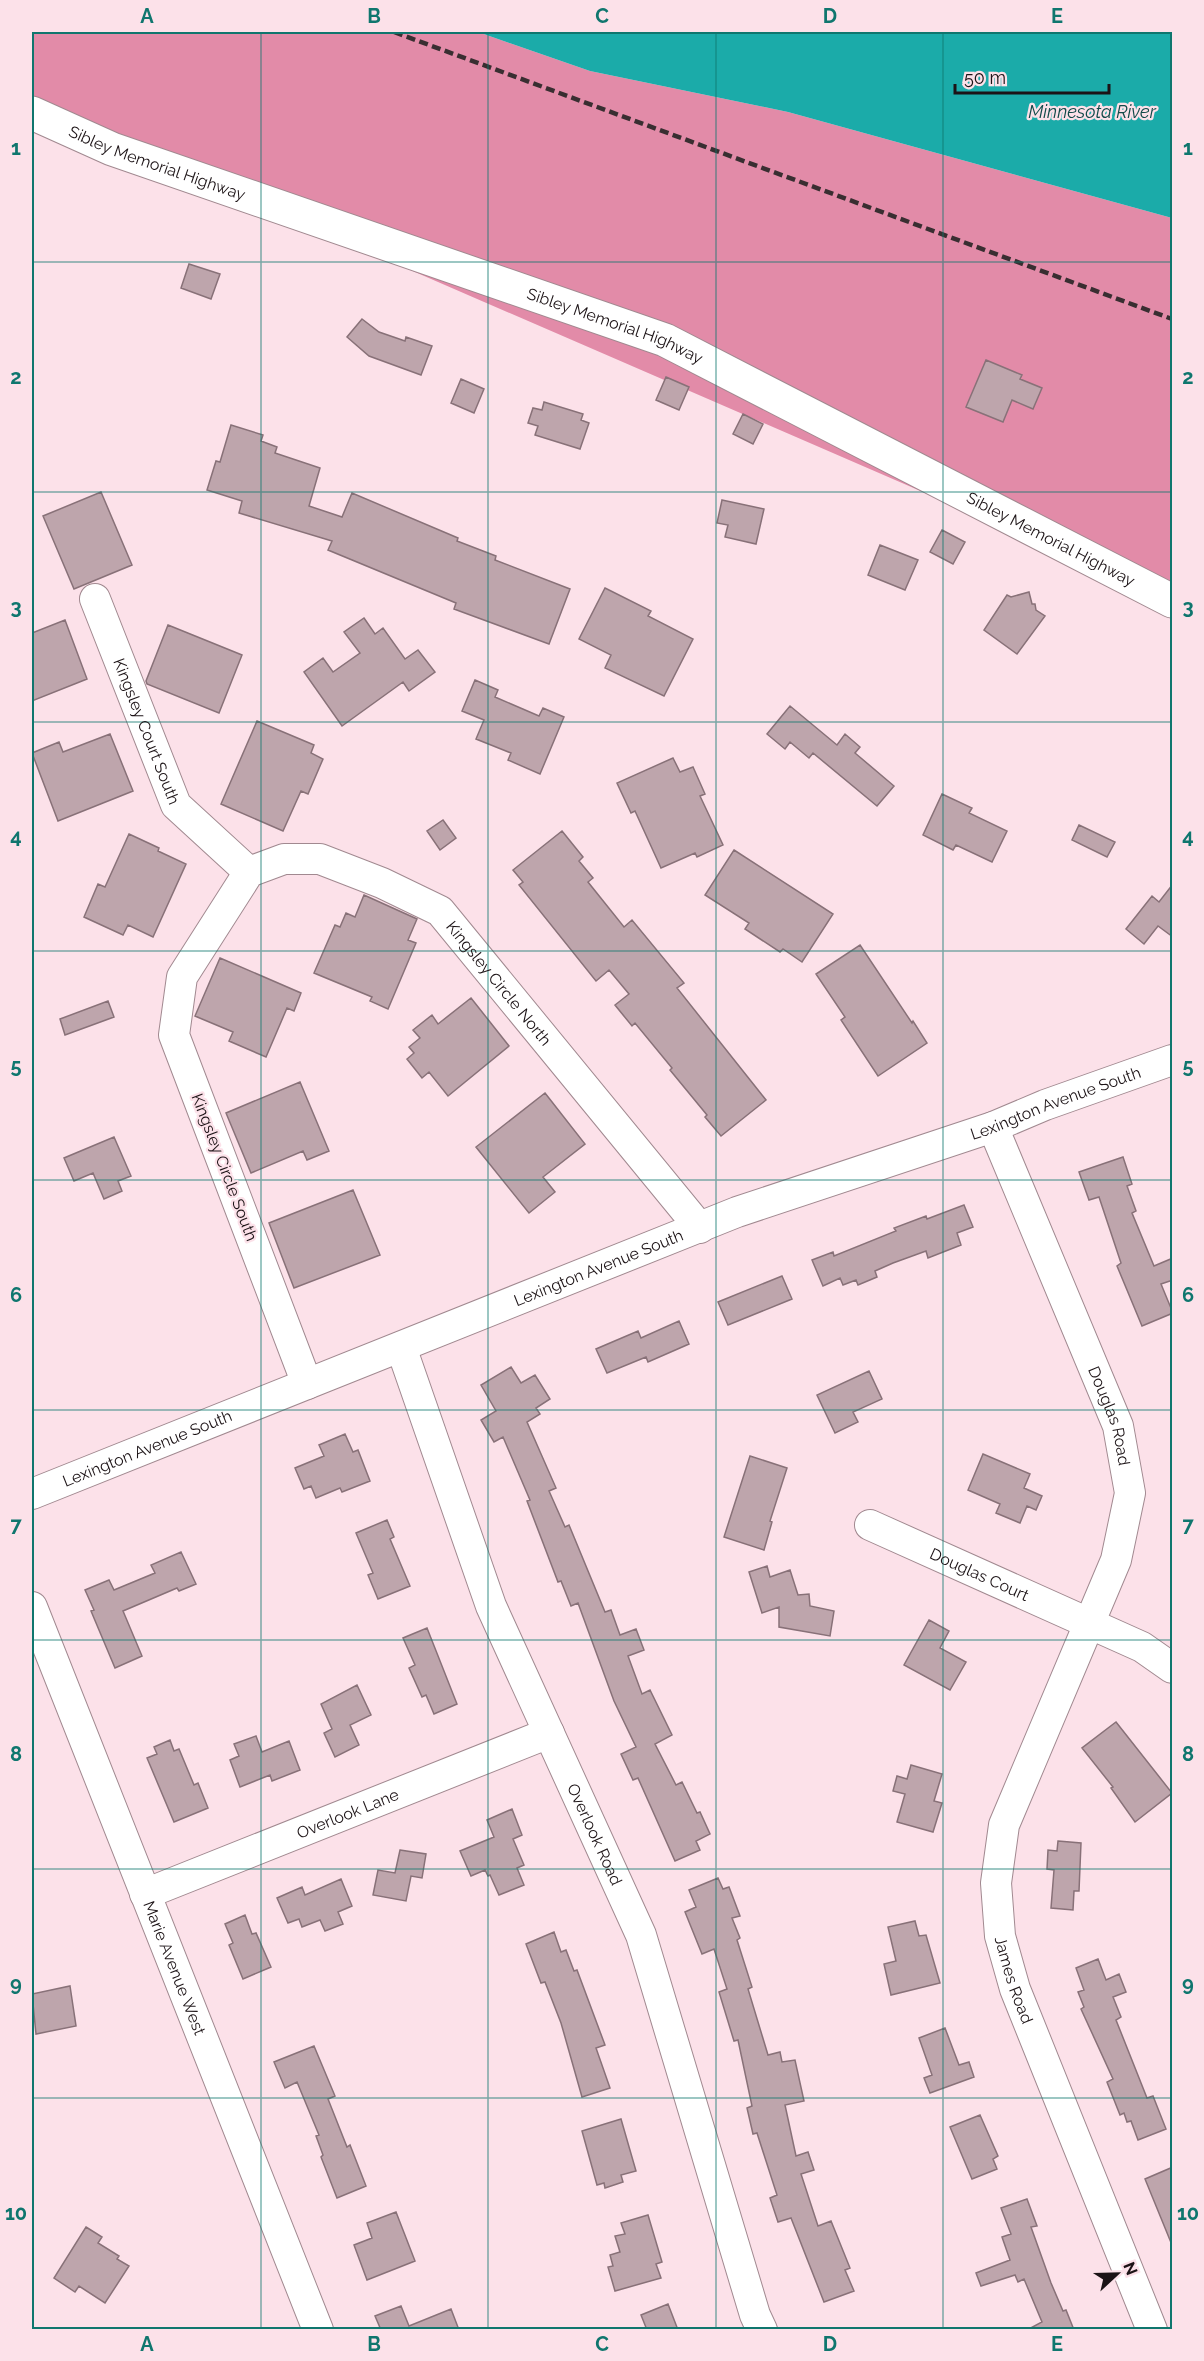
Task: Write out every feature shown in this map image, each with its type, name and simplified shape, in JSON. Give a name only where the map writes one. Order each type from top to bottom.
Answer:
[{"type":"main road","name":"Sibley Memorial Highway","points":[[32,113],[112,149],[665,340],[1173,601]]},
{"type":"street","name":"Kingsley Court South","points":[[95,599],[176,805],[249,872]]},
{"type":"street","name":"Kingsley Circle North","points":[[249,872],[284,859],[320,859],[382,883],[440,911],[700,1228]]},
{"type":"street","name":"Kingsley Circle South","points":[[249,872],[182,977],[174,1035],[308,1383]]},
{"type":"street","name":"Lexington Avenue South","points":[[32,1494],[737,1212],[993,1126],[1045,1105],[1173,1060]]},
{"type":"street","name":"Douglas Road","points":[[993,1126],[1118,1426],[1130,1493],[1116,1560],[1088,1622]]},
{"type":"street","name":"Overlook Road","points":[[401,1347],[491,1606],[641,1935],[752,2304],[762,2330]]},
{"type":"street","name":"Douglas Court","points":[[870,1525],[1088,1622]]},
{"type":"street","name":"Marie Avenue West","points":[[32,1607],[318,2330]]},
{"type":"street","points":[[1088,1622],[1142,1647],[1173,1668]]},
{"type":"street","name":"James Road","points":[[1088,1622],[1004,1825],[996,1883],[1000,1936],[1015,1989],[1152,2330]]},
{"type":"street","name":"Overlook Lane","points":[[145,1894],[549,1733]]},
{"type":"shaded area","points":[[32,32],[478,32],[590,71],[788,112],[1172,218],[1172,600],[32,106]]},
{"type":"water","name":"Minnesota River","points":[[478,32],[1172,32],[1172,218],[788,112],[590,71]]},
{"type":"building","points":[[189,264],[220,274],[211,299],[181,288]]},
{"type":"building","points":[[362,319],[379,332],[405,341],[406,337],[432,346],[421,375],[369,356],[347,337]]},
{"type":"building","points":[[986,360],[1022,375],[1020,379],[1042,388],[1033,409],[1012,400],[1003,422],[966,407]]},
{"type":"building","points":[[666,377],[689,387],[679,410],[656,400]]},
{"type":"building","points":[[461,379],[484,389],[474,413],[451,403]]},
{"type":"building","points":[[544,402],[583,414],[581,420],[589,423],[580,449],[535,435],[538,426],[528,423],[533,408],[542,410]]},
{"type":"building","points":[[743,414],[763,424],[753,444],[733,434]]},
{"type":"building","points":[[231,425],[263,435],[261,441],[277,447],[275,453],[320,468],[309,506],[342,517],[352,493],[458,538],[457,541],[496,556],[495,560],[570,589],[549,644],[454,609],[456,603],[328,550],[332,541],[239,513],[242,501],[207,490],[216,461],[220,462]]},
{"type":"building","points":[[101,492],[132,565],[74,589],[43,516]]},
{"type":"building","points":[[722,500],[764,509],[756,544],[725,537],[728,525],[717,523]]},
{"type":"building","points":[[942,530],[965,542],[953,564],[930,552]]},
{"type":"building","points":[[880,545],[918,560],[905,590],[868,575]]},
{"type":"building","points":[[605,588],[651,611],[648,616],[693,639],[664,696],[605,668],[611,655],[579,639]]},
{"type":"building","points":[[1029,592],[1036,610],[1045,616],[1017,654],[984,630],[1007,595],[1011,597]]},
{"type":"building","points":[[364,618],[375,634],[383,628],[405,659],[418,650],[435,672],[409,691],[403,682],[342,726],[304,672],[323,658],[333,672],[360,653],[344,632]]},
{"type":"building","points":[[65,620],[87,679],[32,701],[32,633]]},
{"type":"building","points":[[168,625],[242,655],[219,713],[147,684],[146,681]]},
{"type":"building","points":[[475,680],[498,690],[495,697],[539,716],[543,708],[564,717],[540,774],[508,760],[511,753],[476,739],[484,720],[462,711]]},
{"type":"building","points":[[790,706],[837,745],[845,734],[860,747],[855,753],[894,786],[877,806],[813,753],[809,758],[790,742],[785,749],[767,734]]},
{"type":"building","points":[[257,721],[314,745],[311,753],[323,759],[308,794],[301,791],[283,831],[221,804]]},
{"type":"building","points":[[110,734],[133,791],[58,821],[32,753],[59,742],[63,752]]},
{"type":"building","points":[[673,758],[680,772],[693,767],[705,794],[700,796],[723,845],[697,857],[695,853],[661,868],[635,811],[631,813],[617,783]]},
{"type":"building","points":[[942,794],[972,808],[969,813],[1007,831],[992,862],[956,845],[953,850],[923,835]]},
{"type":"building","points":[[443,820],[456,838],[440,850],[427,831]]},
{"type":"building","points":[[1079,825],[1115,842],[1107,857],[1072,840]]},
{"type":"building","points":[[562,831],[583,857],[579,861],[593,878],[588,882],[624,927],[632,920],[684,983],[677,988],[766,1100],[721,1136],[670,1070],[672,1068],[635,1023],[632,1026],[615,1005],[629,994],[609,970],[596,981],[519,885],[523,882],[513,870]]},
{"type":"building","points":[[129,834],[186,864],[153,937],[128,925],[123,935],[84,917],[98,884],[105,887]]},
{"type":"building","points":[[734,850],[833,914],[802,962],[783,949],[780,952],[745,929],[749,923],[705,895]]},
{"type":"building","points":[[1173,884],[1173,937],[1158,926],[1144,944],[1126,929],[1152,896],[1159,902]]},
{"type":"building","points":[[364,895],[417,919],[408,940],[416,943],[388,1009],[370,1001],[372,997],[314,973],[335,925],[340,927],[346,913],[355,917]]},
{"type":"building","points":[[860,945],[927,1043],[878,1076],[841,1020],[845,1017],[816,974]]},
{"type":"building","points":[[220,958],[301,993],[294,1011],[287,1008],[266,1057],[229,1041],[233,1032],[195,1016]]},
{"type":"building","points":[[471,998],[509,1046],[448,1096],[429,1072],[422,1078],[407,1059],[414,1053],[409,1047],[420,1038],[413,1030],[432,1015],[438,1024]]},
{"type":"building","points":[[108,1001],[114,1017],[65,1035],[60,1019]]},
{"type":"building","points":[[300,1082],[329,1151],[307,1160],[303,1151],[251,1173],[226,1113]]},
{"type":"building","points":[[545,1093],[585,1144],[543,1177],[555,1192],[529,1213],[476,1147]]},
{"type":"building","points":[[114,1137],[131,1176],[118,1181],[122,1191],[104,1199],[93,1173],[74,1181],[64,1158]]},
{"type":"building","points":[[1123,1157],[1132,1184],[1127,1186],[1136,1211],[1132,1213],[1154,1266],[1173,1258],[1173,1280],[1161,1284],[1173,1313],[1142,1326],[1117,1266],[1121,1263],[1099,1197],[1089,1200],[1079,1172]]},
{"type":"building","points":[[353,1190],[380,1255],[294,1288],[269,1223]]},
{"type":"building","points":[[964,1205],[973,1227],[957,1233],[961,1245],[928,1258],[926,1251],[893,1263],[875,1271],[877,1277],[858,1285],[856,1280],[843,1285],[840,1278],[823,1286],[812,1260],[833,1252],[834,1256],[896,1231],[894,1228]]},
{"type":"building","points":[[782,1276],[792,1299],[728,1325],[718,1302]]},
{"type":"building","points":[[679,1321],[689,1344],[648,1362],[646,1357],[607,1373],[596,1349],[638,1331],[641,1338]]},
{"type":"building","points":[[511,1367],[521,1383],[535,1375],[550,1399],[536,1408],[540,1414],[527,1422],[556,1488],[549,1491],[565,1527],[569,1525],[605,1612],[611,1610],[620,1635],[636,1629],[644,1650],[628,1656],[642,1694],[650,1690],[672,1735],[655,1744],[676,1785],[682,1782],[710,1834],[696,1841],[700,1850],[675,1861],[638,1778],[633,1780],[621,1754],[636,1747],[614,1701],[578,1603],[571,1606],[561,1581],[558,1582],[527,1501],[530,1500],[503,1437],[494,1442],[481,1420],[496,1411],[481,1385]]},
{"type":"building","points":[[869,1371],[882,1399],[853,1412],[858,1422],[835,1433],[817,1395]]},
{"type":"building","points":[[345,1434],[353,1452],[358,1450],[370,1481],[342,1492],[340,1488],[316,1498],[311,1486],[304,1489],[295,1468],[324,1456],[319,1445]]},
{"type":"building","points":[[983,1454],[1030,1474],[1024,1488],[1042,1496],[1036,1510],[1027,1506],[1020,1523],[996,1513],[1000,1504],[968,1490]]},
{"type":"building","points":[[750,1456],[787,1468],[770,1521],[772,1522],[764,1550],[724,1537]]},
{"type":"building","points":[[387,1520],[394,1537],[390,1539],[410,1586],[378,1599],[368,1575],[373,1573],[356,1533]]},
{"type":"building","points":[[181,1552],[196,1584],[179,1591],[177,1588],[123,1611],[142,1656],[115,1668],[91,1611],[94,1610],[85,1590],[109,1580],[114,1590],[155,1573],[151,1565]]},
{"type":"building","points":[[767,1566],[770,1577],[790,1570],[798,1595],[809,1594],[810,1606],[834,1611],[830,1636],[779,1627],[779,1607],[762,1613],[749,1572]]},
{"type":"building","points":[[929,1620],[949,1631],[940,1648],[966,1662],[950,1690],[904,1665]]},
{"type":"building","points":[[427,1628],[457,1704],[434,1714],[426,1695],[422,1697],[409,1668],[415,1665],[403,1638]]},
{"type":"building","points":[[357,1685],[371,1715],[350,1725],[359,1745],[335,1757],[324,1733],[332,1729],[321,1704]]},
{"type":"building","points":[[1116,1722],[1172,1793],[1135,1822],[1111,1788],[1113,1787],[1082,1748]]},
{"type":"building","points":[[256,1736],[262,1752],[289,1741],[300,1770],[272,1781],[270,1775],[240,1787],[230,1760],[239,1756],[234,1744]]},
{"type":"building","points":[[170,1740],[174,1751],[179,1749],[194,1785],[198,1783],[208,1808],[174,1822],[147,1758],[157,1754],[154,1747]]},
{"type":"building","points":[[911,1765],[942,1774],[934,1801],[942,1803],[933,1832],[897,1822],[905,1794],[893,1791],[897,1776],[907,1779]]},
{"type":"building","points":[[512,1809],[522,1835],[513,1839],[524,1865],[517,1868],[524,1885],[499,1895],[490,1875],[488,1876],[485,1870],[471,1876],[460,1851],[494,1837],[487,1820]]},
{"type":"building","points":[[1058,1841],[1081,1843],[1079,1891],[1074,1891],[1073,1910],[1051,1908],[1054,1870],[1047,1869],[1048,1850],[1057,1851]]},
{"type":"building","points":[[400,1850],[426,1854],[422,1878],[411,1876],[406,1901],[373,1895],[378,1870],[395,1873]]},
{"type":"building","points":[[718,1878],[723,1889],[729,1887],[740,1916],[732,1918],[740,1938],[737,1940],[752,1987],[748,1989],[768,2055],[780,2052],[782,2062],[795,2060],[804,2101],[785,2105],[796,2156],[808,2152],[814,2170],[801,2174],[818,2226],[831,2221],[850,2268],[845,2270],[854,2291],[824,2302],[791,2218],[778,2222],[770,2198],[777,2195],[757,2133],[753,2134],[747,2108],[752,2106],[738,2040],[734,2041],[719,1992],[727,1989],[714,1949],[702,1954],[685,1912],[696,1907],[689,1890]]},
{"type":"building","points":[[341,1879],[352,1906],[338,1912],[343,1924],[325,1931],[320,1920],[302,1927],[299,1919],[288,1923],[277,1898],[302,1887],[305,1895]]},
{"type":"building","points":[[245,1915],[252,1934],[256,1933],[271,1967],[243,1979],[229,1945],[233,1943],[225,1924]]},
{"type":"building","points":[[915,1921],[919,1936],[926,1935],[940,1983],[891,1995],[884,1964],[896,1961],[888,1927]]},
{"type":"building","points":[[554,1932],[561,1952],[566,1950],[574,1971],[577,1970],[605,2045],[596,2048],[610,2088],[582,2097],[561,2023],[545,1982],[541,1983],[526,1944]]},
{"type":"building","points":[[1098,1959],[1106,1980],[1119,1974],[1126,1992],[1113,1997],[1121,2017],[1116,2020],[1147,2098],[1153,2096],[1166,2129],[1138,2140],[1131,2121],[1127,2122],[1124,2113],[1120,2115],[1107,2082],[1113,2079],[1081,2009],[1084,2007],[1078,1992],[1084,1990],[1076,1968]]},
{"type":"building","points":[[70,1986],[76,2026],[36,2034],[32,1994]]},
{"type":"building","points":[[945,2028],[959,2065],[969,2062],[974,2077],[930,2093],[924,2078],[932,2075],[919,2038]]},
{"type":"building","points":[[314,2046],[335,2096],[328,2099],[347,2147],[350,2145],[366,2186],[337,2198],[321,2157],[323,2155],[316,2136],[319,2135],[297,2082],[285,2088],[274,2062]]},
{"type":"building","points":[[980,2115],[998,2156],[993,2159],[997,2169],[972,2179],[950,2127]]},
{"type":"building","points":[[621,2119],[636,2171],[621,2175],[623,2182],[605,2188],[604,2183],[597,2185],[582,2131]]},
{"type":"building","points":[[1173,2167],[1173,2245],[1172,2245],[1145,2179]]},
{"type":"building","points":[[1027,2199],[1037,2226],[1031,2227],[1051,2283],[1074,2330],[1027,2330],[1042,2322],[1024,2279],[1018,2282],[1015,2275],[981,2286],[976,2273],[1010,2260],[1002,2237],[1011,2234],[1001,2208]]},
{"type":"building","points":[[396,2212],[415,2261],[367,2280],[354,2245],[372,2238],[367,2223]]},
{"type":"building","points":[[648,2215],[662,2262],[656,2264],[661,2278],[615,2291],[608,2267],[613,2266],[610,2255],[620,2252],[615,2236],[625,2234],[621,2223]]},
{"type":"building","points":[[86,2227],[102,2237],[98,2243],[119,2256],[117,2259],[129,2266],[105,2303],[79,2286],[75,2292],[54,2278]]},
{"type":"building","points":[[668,2304],[678,2330],[647,2330],[641,2315]]},
{"type":"building","points":[[401,2306],[409,2326],[451,2309],[459,2330],[381,2330],[375,2316]]},
{"type":"railway","points":[[394,32],[1172,319]]}]
